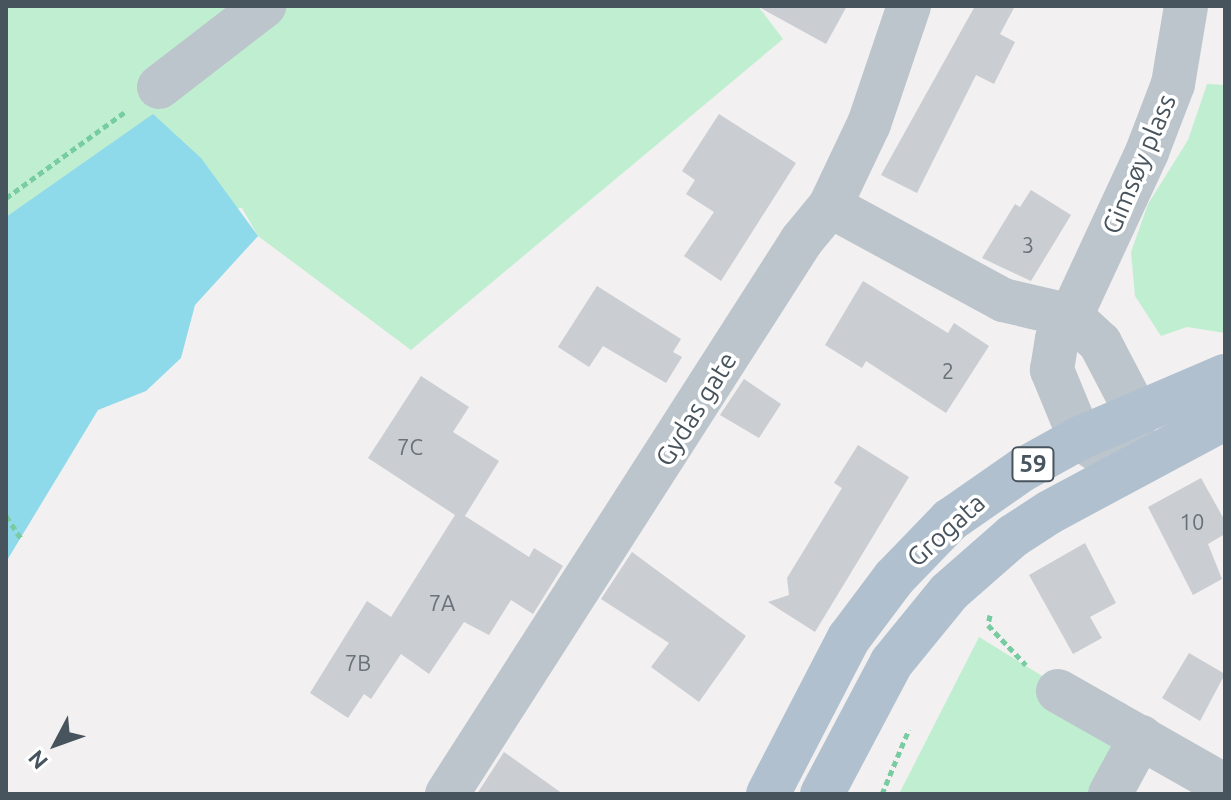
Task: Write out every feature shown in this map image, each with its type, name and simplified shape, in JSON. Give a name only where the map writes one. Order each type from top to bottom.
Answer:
[{"type":"main road","name":"Grogata","points":[[768,794],[816,694],[894,578],[950,520],[1022,470],[1080,438],[1225,376]]},
{"type":"main road","name":"Grogata","points":[[822,794],[892,662],[949,592],[1013,536],[1124,469],[1225,418]]},
{"type":"street","points":[[159,87],[264,6]]},
{"type":"street","name":"Gydas gate","points":[[447,794],[802,240],[830,206],[869,124],[909,6]]},
{"type":"street","name":"Gimsøy plass","points":[[1080,438],[1052,370],[1057,339],[1071,316],[1168,98],[1186,6]]},
{"type":"street","points":[[830,206],[1003,300],[1071,316],[1100,343],[1136,412],[1124,469],[1080,438]]},
{"type":"street","points":[[1058,691],[1225,786]]},
{"type":"street","points":[[1110,794],[1141,737]]},
{"type":"path","points":[[6,198],[159,87]]},
{"type":"path","points":[[6,516],[22,540]]},
{"type":"path","points":[[993,599],[988,625],[1058,691]]},
{"type":"path","points":[[882,794],[910,724]]},
{"type":"green space","points":[[6,6],[758,6],[783,39],[411,350],[258,236],[242,208],[6,217]]},
{"type":"green space","points":[[1207,84],[1225,85],[1225,333],[1187,327],[1161,336],[1135,296],[1131,252],[1148,204],[1188,140]]},
{"type":"green space","points":[[979,637],[1141,737],[1108,794],[899,794]]},
{"type":"water","points":[[153,114],[201,158],[258,236],[195,305],[181,358],[146,391],[98,410],[6,562],[6,217]]},
{"type":"building","points":[[757,6],[847,6],[826,44]]},
{"type":"building","points":[[975,6],[1015,6],[1000,34],[1015,42],[994,84],[976,75],[917,193],[881,175]]},
{"type":"building","points":[[719,114],[796,163],[721,281],[684,256],[714,212],[686,194],[695,180],[682,171]]},
{"type":"building","points":[[1031,190],[1071,215],[1031,281],[982,258],[1015,204],[1020,207]]},
{"type":"building","points":[[863,281],[948,333],[954,323],[989,346],[946,413],[866,361],[862,368],[825,345]]},
{"type":"building","points":[[597,286],[681,339],[673,352],[682,357],[666,383],[603,346],[589,367],[558,347]]},
{"type":"building","points":[[421,376],[469,407],[453,432],[499,461],[465,516],[529,557],[534,548],[563,566],[533,614],[511,600],[489,635],[464,622],[429,674],[401,654],[371,699],[364,694],[348,718],[310,693],[367,601],[391,617],[455,515],[368,458]]},
{"type":"building","points":[[744,379],[781,404],[759,438],[720,415]]},
{"type":"building","points":[[858,445],[909,477],[815,632],[768,602],[789,595],[787,578],[842,488],[834,483]]},
{"type":"building","points":[[1201,478],[1225,521],[1225,534],[1208,544],[1222,579],[1193,595],[1148,507]]},
{"type":"building","points":[[1085,543],[1116,603],[1090,617],[1102,638],[1073,654],[1029,575]]},
{"type":"building","points":[[632,552],[746,636],[699,702],[651,667],[669,643],[601,599]]},
{"type":"building","points":[[1189,653],[1225,674],[1200,721],[1162,698]]},
{"type":"building","points":[[504,752],[563,794],[477,794]]}]
